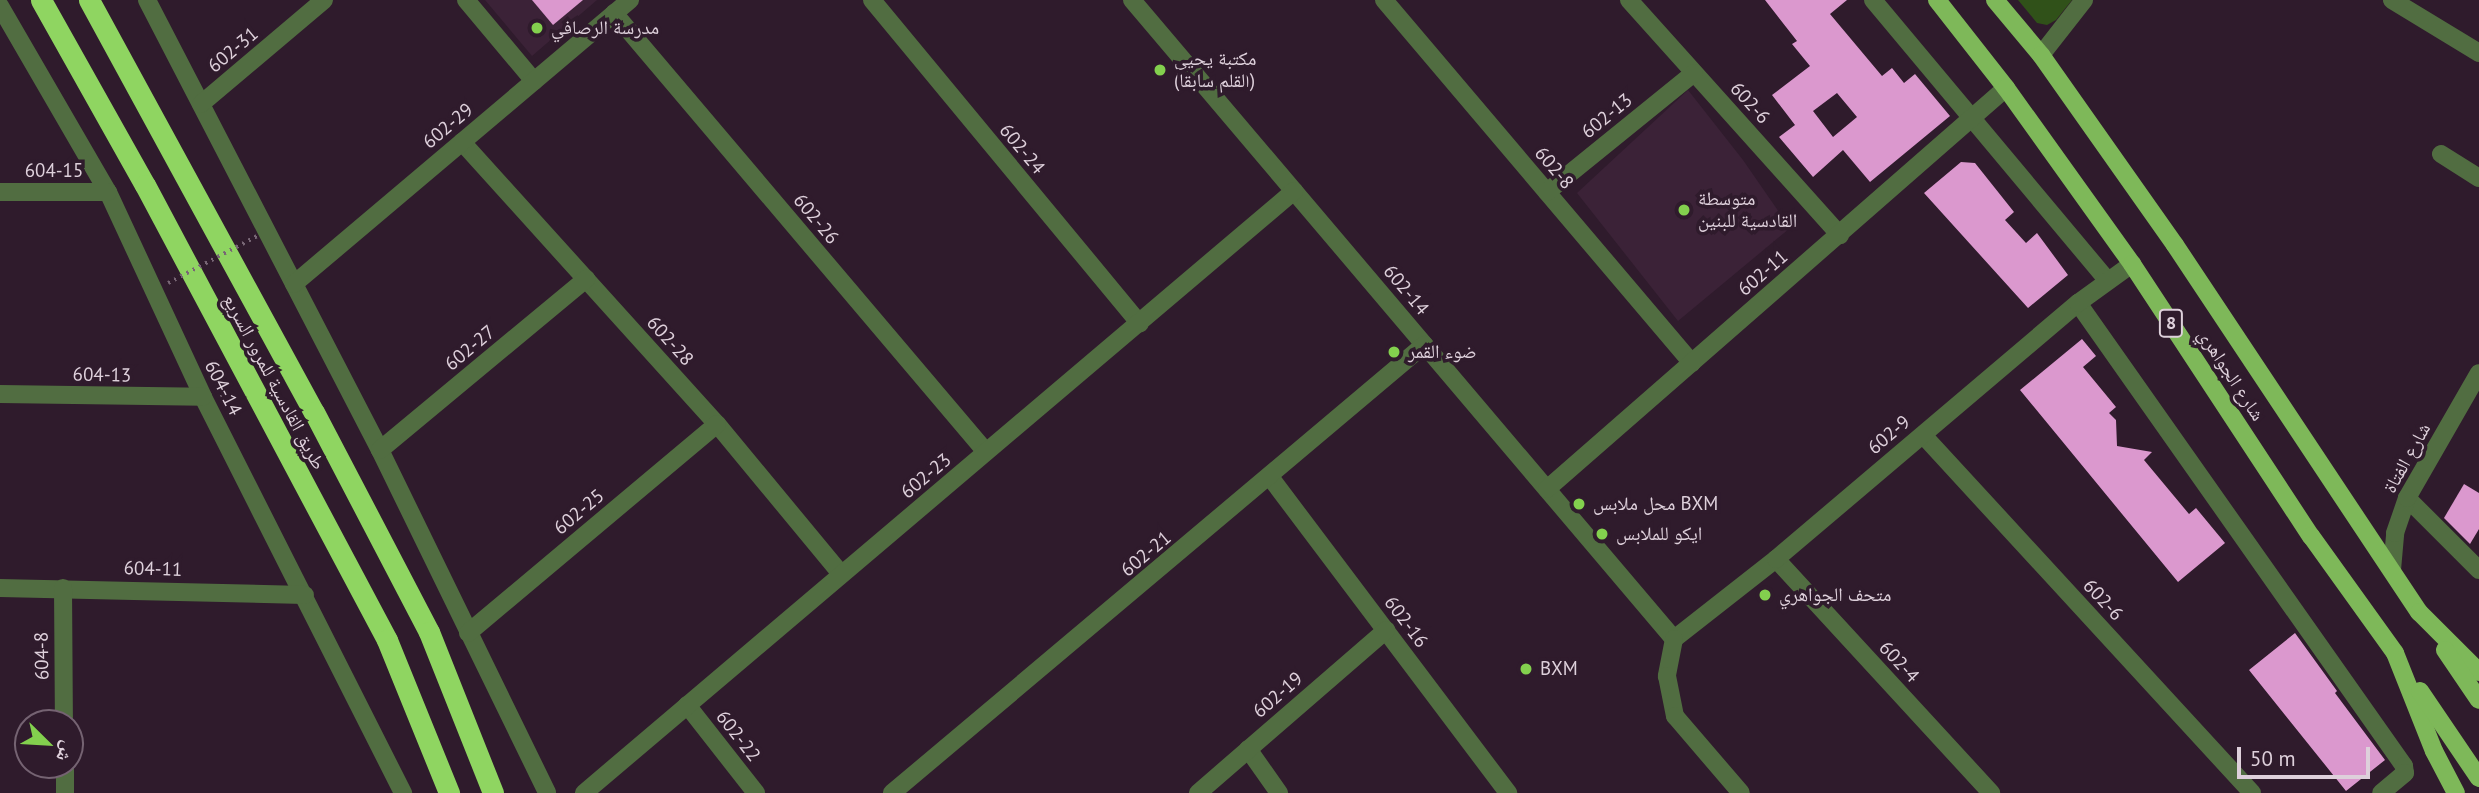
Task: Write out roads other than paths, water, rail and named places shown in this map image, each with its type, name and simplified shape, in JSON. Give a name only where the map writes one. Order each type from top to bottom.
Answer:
[{"type":"highway","name":"طريق القادسية للمرور السريع","points":[[41,0],[145,185],[387,639],[449,793]]},
{"type":"highway","name":"طريق القادسية للمرور السريع","points":[[89,0],[314,412],[429,632],[493,793]]},
{"type":"main road","name":"شارع الجواهري","points":[[1937,0],[2006,88],[2132,264],[2311,536],[2395,653],[2434,751],[2456,793]]},
{"type":"main road","name":"شارع الجواهري","points":[[1995,0],[2041,55],[2175,245],[2419,612],[2479,672]]},
{"type":"main road","points":[[2419,612],[2479,699]]},
{"type":"main road","points":[[2395,653],[2475,773]]},
{"type":"street","points":[[147,0],[380,450],[547,793]]},
{"type":"street","name":"602-31","points":[[201,104],[324,0]]},
{"type":"street","points":[[466,0],[534,81]]},
{"type":"street","name":"602-29","points":[[294,284],[630,0]]},
{"type":"street","name":"602-24","points":[[872,0],[1140,324]]},
{"type":"street","name":"602-14","points":[[1132,0],[1674,639]]},
{"type":"street","name":"602-8","points":[[1384,0],[1692,363]]},
{"type":"street","name":"602-6","points":[[1629,0],[1840,235]]},
{"type":"street","points":[[1873,0],[2108,281]]},
{"type":"street","points":[[2041,55],[2084,0]]},
{"type":"street","points":[[2392,0],[2479,53]]},
{"type":"street","name":"604-14","points":[[0,6],[108,192],[202,397],[305,595],[403,793]]},
{"type":"street","name":"602-26","points":[[614,13],[986,452]]},
{"type":"street","name":"602-13","points":[[1547,192],[1694,73]]},
{"type":"street","name":"602-11","points":[[1547,489],[2006,88]]},
{"type":"street","name":"602-28","points":[[462,142],[717,424],[841,574]]},
{"type":"street","points":[[2441,153],[2479,178]]},
{"type":"street","name":"602-23","points":[[584,793],[1294,191]]},
{"type":"street","name":"604-15","points":[[0,192],[108,192]]},
{"type":"street","name":"602-9","points":[[1674,639],[1776,559],[2078,303],[2132,264]]},
{"type":"street","name":"602-27","points":[[380,450],[586,279]]},
{"type":"street","points":[[2078,303],[2404,766],[2403,775],[2381,793]]},
{"type":"street","name":"602-21","points":[[892,793],[1424,345]]},
{"type":"street","name":"شارع الفتاة","points":[[2392,570],[2395,533],[2407,498],[2479,373]]},
{"type":"street","name":"604-13","points":[[0,394],[202,397]]},
{"type":"street","name":"602-25","points":[[468,633],[717,424]]},
{"type":"street","name":"602-6","points":[[1923,435],[2252,793]]},
{"type":"street","name":"602-16","points":[[1270,477],[1508,793]]},
{"type":"street","points":[[2407,498],[2479,570]]},
{"type":"street","name":"602-4","points":[[1776,559],[1991,793]]},
{"type":"street","name":"604-11","points":[[0,588],[305,595]]},
{"type":"street","name":"604-8","points":[[63,588],[64,709]]},
{"type":"street","name":"602-19","points":[[1198,793],[1385,629]]},
{"type":"street","points":[[1674,639],[1667,676],[1675,716],[1741,793]]},
{"type":"street","name":"602-22","points":[[687,705],[756,793]]},
{"type":"street","points":[[1248,749],[1279,793]]},
{"type":"place","name":"مدرسة الرصافي","points":[[537,28]]},
{"type":"place","name":"مكتبة يحيى (القلم سابقا)","points":[[1160,70]]},
{"type":"place","name":"متوسطة القادسية للبنين","points":[[1684,210]]},
{"type":"place","name":"ضوء القمر","points":[[1394,352]]},
{"type":"place","name":"محل ملابس BXM","points":[[1579,504]]},
{"type":"place","name":"ايكو للملابس","points":[[1602,534]]},
{"type":"place","name":"متحف الجواهري","points":[[1765,595]]},
{"type":"place","name":"BXM","points":[[1526,669]]}]
